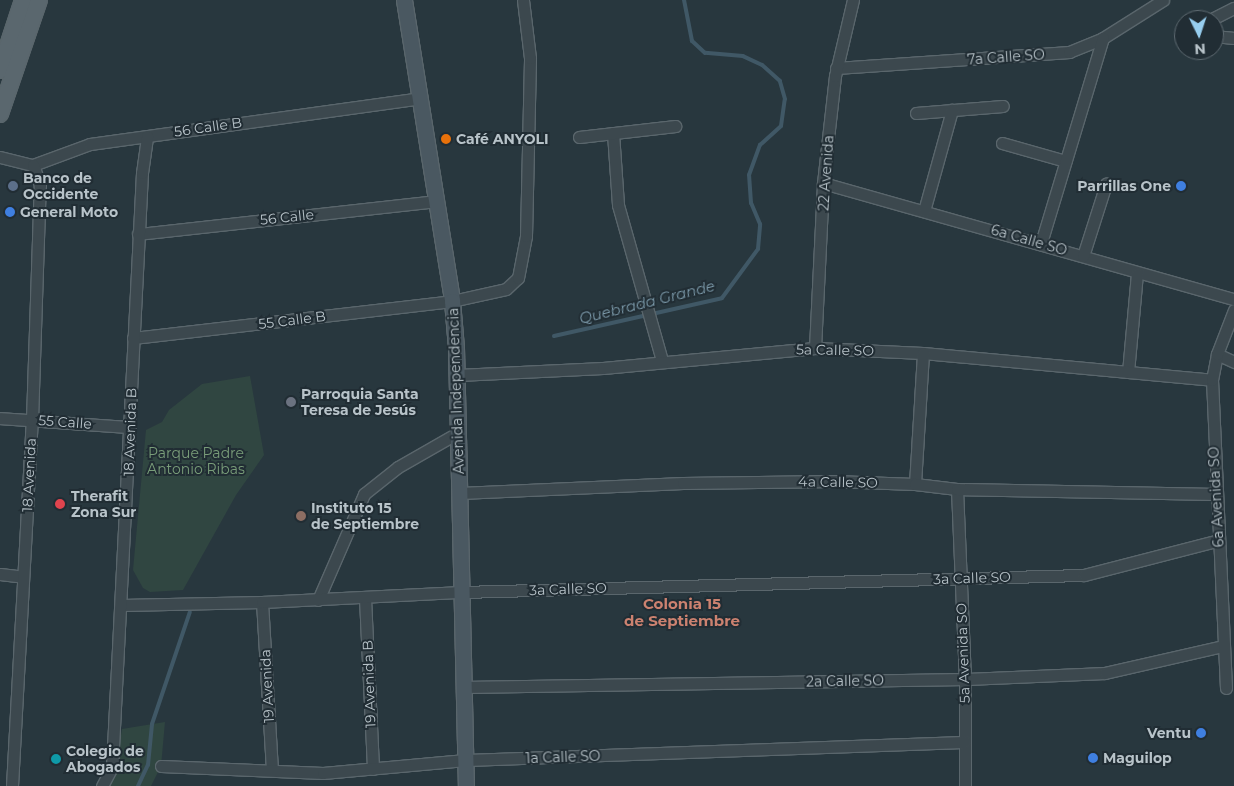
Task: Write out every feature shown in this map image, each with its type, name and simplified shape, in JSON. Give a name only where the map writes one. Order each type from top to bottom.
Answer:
[{"type":"main road","points":[[0,70],[23,0]]},
{"type":"main road","points":[[0,114],[39,0]]},
{"type":"street","name":"Avenida Independencia","points":[[404,0],[452,301],[458,375],[466,786]]},
{"type":"street","name":"55 Calle B","points":[[133,338],[452,301],[506,289],[518,278],[526,236],[530,58],[523,0]]},
{"type":"street","name":"22 Avenida","points":[[816,348],[823,182],[836,68],[853,0]]},
{"type":"street","name":"7a Calle SO","points":[[836,68],[1069,52],[1103,38],[1163,0]]},
{"type":"street","points":[[1041,243],[1103,38]]},
{"type":"street","name":"56 Calle B","points":[[33,165],[90,144],[420,98]]},
{"type":"street","points":[[916,113],[1003,106]]},
{"type":"street","points":[[924,211],[952,110]]},
{"type":"street","points":[[578,137],[675,126]]},
{"type":"street","points":[[613,133],[618,206],[662,361]]},
{"type":"street","name":"18 Avenida B","points":[[102,786],[112,767],[122,605],[138,234],[147,136]]},
{"type":"street","points":[[1002,143],[1065,161]]},
{"type":"street","points":[[0,157],[33,165]]},
{"type":"street","name":"18 Avenida","points":[[12,786],[32,420],[40,185],[33,165]]},
{"type":"street","name":"6a Calle SO","points":[[823,182],[1041,243],[1137,273],[1234,299]]},
{"type":"street","points":[[1084,256],[1106,184]]},
{"type":"street","name":"56 Calle","points":[[138,234],[436,201]]},
{"type":"street","points":[[1128,372],[1137,273]]},
{"type":"street","name":"6a Avenida SO","points":[[1226,688],[1212,380],[1217,354],[1234,310]]},
{"type":"street","name":"5a Calle SO","points":[[458,375],[603,368],[816,348],[923,353],[1212,380]]},
{"type":"street","points":[[915,484],[923,353]]},
{"type":"street","points":[[1217,354],[1234,362]]},
{"type":"street","name":"55 Calle","points":[[0,418],[130,427]]},
{"type":"street","points":[[318,600],[364,494],[398,467],[459,432]]},
{"type":"street","name":"4a Calle SO","points":[[460,493],[683,483],[915,484],[957,489],[1216,494]]},
{"type":"street","name":"5a Avenida SO","points":[[957,489],[965,679],[965,786]]},
{"type":"street","name":"3a Calle SO","points":[[122,605],[318,600],[462,592],[1084,575],[1219,540]]},
{"type":"street","points":[[0,574],[23,577]]},
{"type":"street","name":"19 Avenida B","points":[[364,598],[373,769]]},
{"type":"street","name":"19 Avenida","points":[[262,602],[272,770]]},
{"type":"street","name":"2a Calle SO","points":[[463,687],[965,679],[1105,673],[1223,646]]},
{"type":"street","name":"1a Calle SO","points":[[161,766],[323,773],[465,760],[965,742]]},
{"type":"green space","name":"Parque Padre Antonio Ribas","points":[[250,376],[264,455],[236,495],[183,590],[150,592],[143,588],[133,570],[146,430],[162,422],[169,410],[202,384]]},
{"type":"green space","points":[[165,722],[161,766],[151,786],[107,786],[115,773],[122,729]]},
{"type":"waterway","name":"Quebrada Grande","points":[[554,336],[722,298],[758,249],[760,224],[751,203],[749,175],[760,145],[781,126],[785,99],[780,81],[762,65],[743,56],[705,53],[692,41],[684,0]]},
{"type":"waterway","name":"Quebrada Grande","points":[[138,786],[148,765],[152,724],[190,612]]},
{"type":"place","name":"Café ANYOLI","points":[[446,139]]},
{"type":"place","name":"Banco de Occidente","points":[[13,186]]},
{"type":"place","name":"Parrillas One","points":[[1181,186]]},
{"type":"place","name":"General Moto","points":[[10,212]]},
{"type":"place","name":"Parroquia Santa Teresa de Jesús","points":[[291,402]]},
{"type":"place","name":"Therafit Zona Sur","points":[[60,504]]},
{"type":"place","name":"Instituto 15 de Septiembre","points":[[301,516]]},
{"type":"place","name":"Ventu","points":[[1201,733]]},
{"type":"place","name":"Maguilop","points":[[1093,758]]},
{"type":"place","name":"Colegio de Abogados","points":[[56,759]]},
{"type":"district","name":"Colonia 15 de Septiembre","points":[[682,612]]}]
